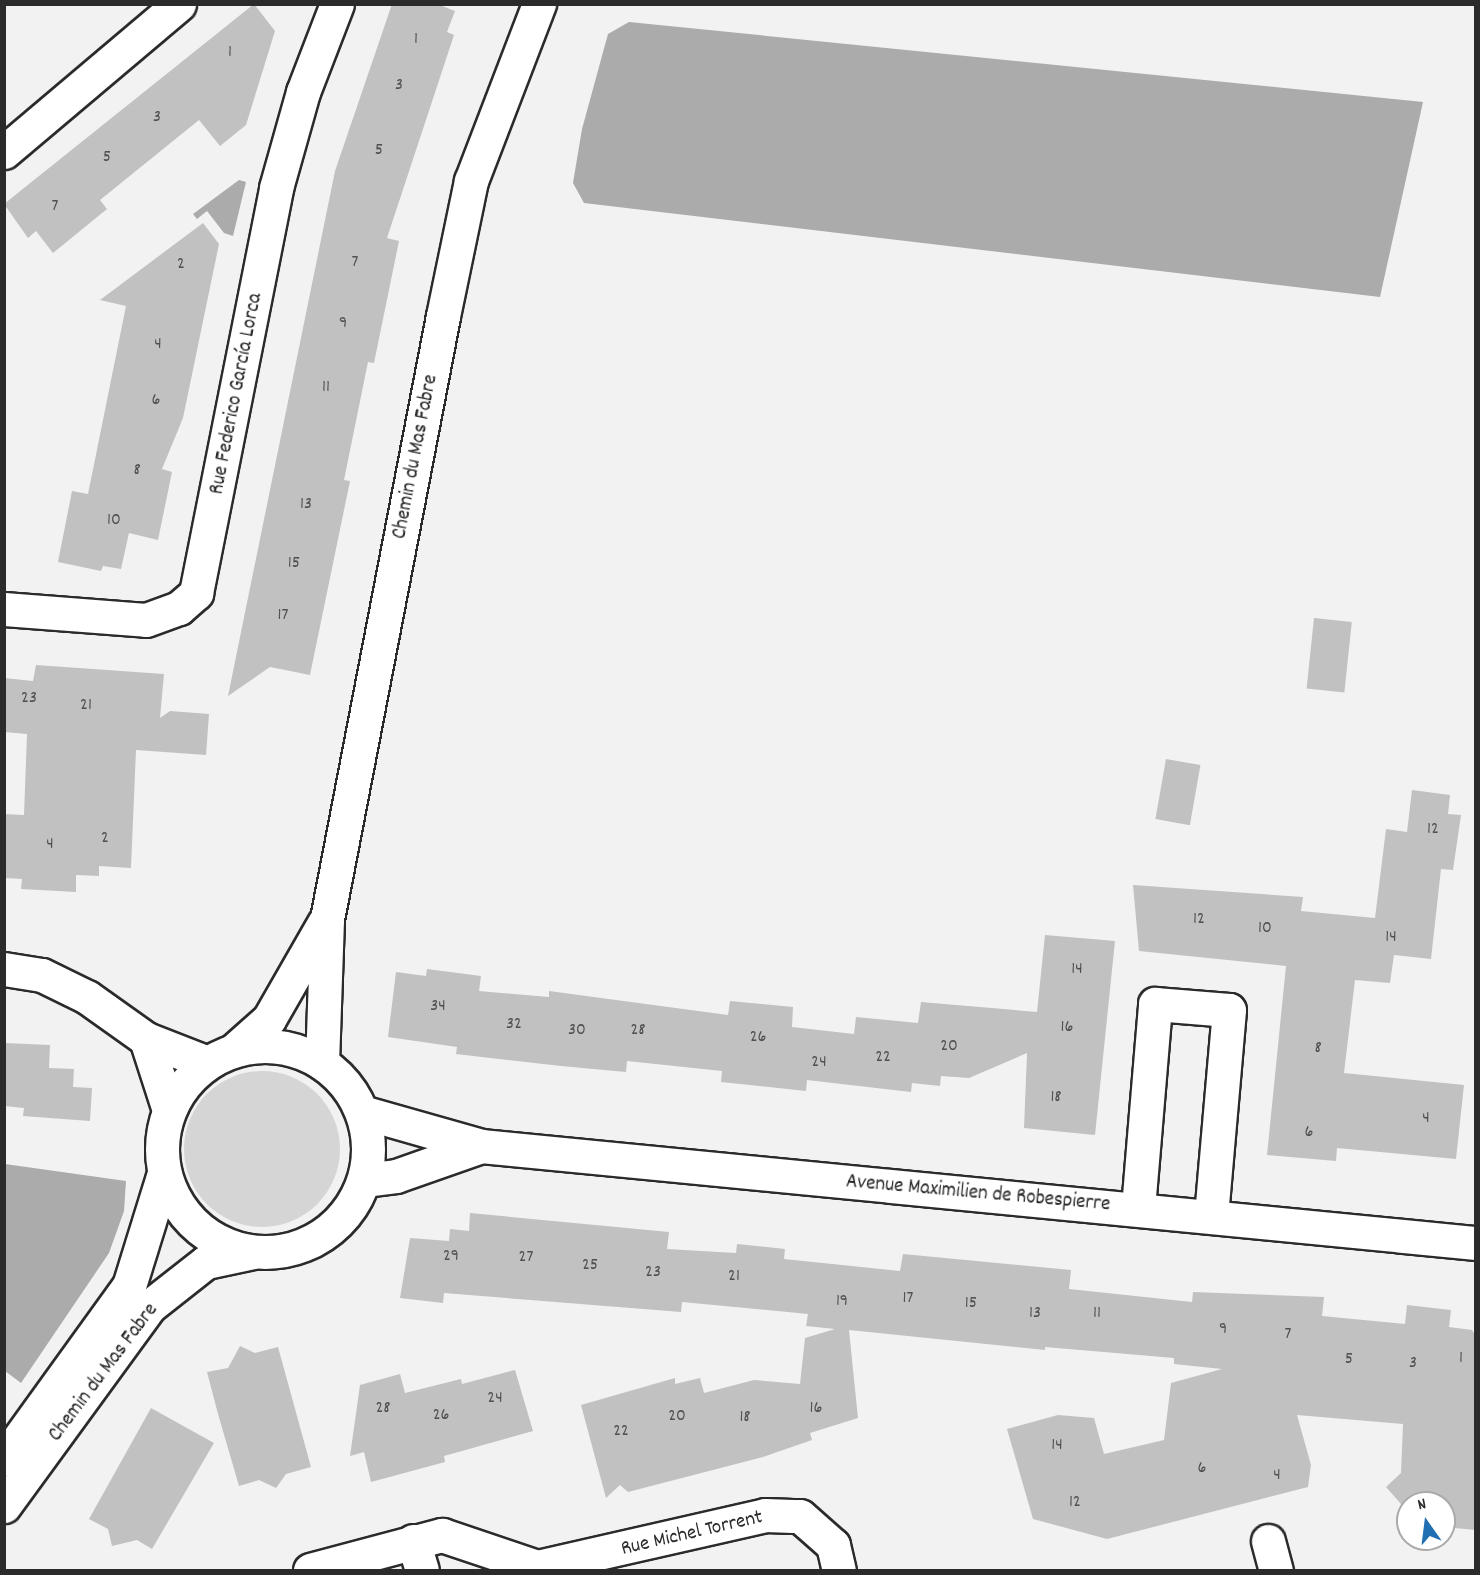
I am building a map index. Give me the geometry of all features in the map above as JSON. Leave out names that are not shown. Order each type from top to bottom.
[{"type":"street","points":[[4,152],[179,4]]},
{"type":"street","name":"Rue Federico García Lorca","points":[[4,609],[147,620],[179,608],[196,592],[276,188],[303,92],[337,4]]},
{"type":"street","points":[[517,4],[526,38]]},
{"type":"street","name":"Chemin du Mas Fabre","points":[[322,1063],[327,919],[471,181],[539,4]]},
{"type":"street","name":"Chemin du Mas Fabre","points":[[221,1057],[269,1019],[327,919]]},
{"type":"street","points":[[4,969],[42,975],[87,997],[146,1039],[221,1057]]},
{"type":"street","points":[[1138,1208],[1155,1004],[1229,1010],[1211,1216]]},
{"type":"street","points":[[146,1039],[169,1110]]},
{"type":"street","points":[[264,1046],[295,1050],[322,1063],[346,1085],[362,1112],[369,1146],[364,1180],[352,1206],[333,1227],[310,1243],[283,1251],[255,1252],[223,1244],[196,1227],[176,1203],[164,1173],[162,1152],[169,1110],[185,1084],[221,1057],[264,1046]]},
{"type":"street","name":"Avenue Maximilien de Robespierre","points":[[362,1112],[481,1146],[1138,1208],[1476,1243]]},
{"type":"street","name":"Avenue Maximilien de Robespierre","points":[[364,1180],[396,1176],[481,1146]]},
{"type":"street","name":"Chemin du Mas Fabre","points":[[4,1460],[129,1286],[164,1173]]},
{"type":"street","name":"Chemin du Mas Fabre","points":[[4,1506],[150,1306],[207,1262],[255,1252]]},
{"type":"street","name":"Rue Michel Torrent","points":[[310,1570],[418,1556],[442,1535],[537,1567],[765,1515],[800,1516],[833,1545],[839,1570]]},
{"type":"shaded area","points":[[629,22],[1423,102],[1380,297],[584,203],[573,183],[582,129],[608,34]]},
{"type":"shaded area","points":[[239,180],[246,182],[233,236],[224,233],[207,211],[197,219],[193,214]]},
{"type":"shaded area","points":[[262,1071],[292,1077],[317,1094],[334,1119],[340,1149],[334,1179],[317,1204],[292,1221],[262,1227],[232,1221],[207,1204],[190,1179],[184,1149],[190,1119],[207,1094],[232,1077]]},
{"type":"shaded area","points":[[5,1164],[126,1181],[124,1211],[109,1253],[21,1383],[5,1371]]},
{"type":"building","points":[[254,4],[275,31],[246,125],[220,146],[199,120],[100,200],[107,209],[53,253],[36,231],[28,238],[4,204]]},
{"type":"building","points":[[392,4],[437,4],[455,11],[447,32],[454,35],[387,238],[399,241],[374,363],[368,362],[344,480],[350,481],[310,675],[270,667],[228,696],[335,171]]},
{"type":"building","points":[[203,223],[219,244],[183,418],[162,469],[172,472],[158,540],[129,533],[121,569],[103,566],[101,571],[58,562],[72,491],[88,494],[126,306],[100,300]]},
{"type":"building","points":[[1314,618],[1352,622],[1344,693],[1307,689]]},
{"type":"building","points":[[36,665],[164,674],[160,718],[170,711],[209,714],[206,755],[136,750],[131,868],[99,866],[99,876],[76,875],[76,892],[21,889],[22,879],[4,878],[4,814],[24,815],[27,734],[4,732],[4,678],[33,681]]},
{"type":"building","points":[[1166,759],[1200,765],[1190,825],[1155,819]]},
{"type":"building","points":[[1412,790],[1450,795],[1448,814],[1461,815],[1453,870],[1441,869],[1431,959],[1394,955],[1390,983],[1355,980],[1344,1073],[1464,1085],[1456,1159],[1337,1148],[1336,1161],[1267,1155],[1286,966],[1139,951],[1133,885],[1303,897],[1301,911],[1375,918],[1386,829],[1407,832]]},
{"type":"building","points":[[1045,935],[1115,941],[1095,1135],[1024,1128],[1027,1053],[969,1078],[941,1076],[940,1086],[912,1083],[911,1092],[807,1080],[806,1091],[721,1082],[722,1071],[627,1061],[626,1072],[561,1066],[456,1054],[457,1047],[388,1037],[396,972],[426,976],[427,969],[481,976],[479,991],[549,997],[549,991],[728,1015],[730,1001],[793,1007],[792,1027],[854,1034],[856,1017],[918,1023],[921,1002],[1037,1012]]},
{"type":"building","points":[[4,1043],[50,1045],[49,1068],[74,1069],[73,1087],[92,1088],[90,1121],[23,1116],[24,1108],[4,1106]]},
{"type":"building","points":[[470,1213],[669,1232],[667,1249],[736,1253],[737,1244],[785,1249],[784,1259],[900,1271],[903,1254],[1071,1270],[1069,1289],[1192,1302],[1193,1292],[1324,1297],[1322,1316],[1405,1324],[1407,1305],[1451,1310],[1449,1327],[1472,1330],[1476,1336],[1476,1530],[1456,1528],[1456,1491],[1396,1491],[1396,1498],[1386,1487],[1401,1473],[1403,1424],[1297,1415],[1311,1465],[1308,1487],[1107,1539],[1033,1519],[1007,1429],[1058,1415],[1094,1418],[1104,1454],[1164,1440],[1171,1383],[1222,1369],[1174,1364],[1174,1358],[1045,1347],[1045,1350],[849,1330],[858,1418],[810,1433],[812,1440],[763,1457],[628,1492],[620,1485],[606,1498],[581,1405],[675,1378],[675,1384],[700,1378],[704,1393],[754,1380],[800,1384],[805,1338],[835,1329],[806,1326],[808,1314],[682,1302],[681,1312],[444,1293],[443,1303],[400,1298],[410,1238],[449,1241],[450,1229],[469,1231]]},
{"type":"building","points":[[240,1346],[255,1353],[278,1347],[311,1467],[286,1474],[276,1488],[259,1480],[239,1486],[207,1372],[228,1368]]},
{"type":"building","points":[[515,1370],[533,1431],[444,1456],[445,1462],[371,1482],[364,1452],[350,1456],[360,1385],[400,1374],[405,1393],[461,1379],[462,1384]]},
{"type":"building","points":[[151,1408],[214,1443],[152,1549],[137,1540],[112,1546],[108,1529],[89,1519]]}]
